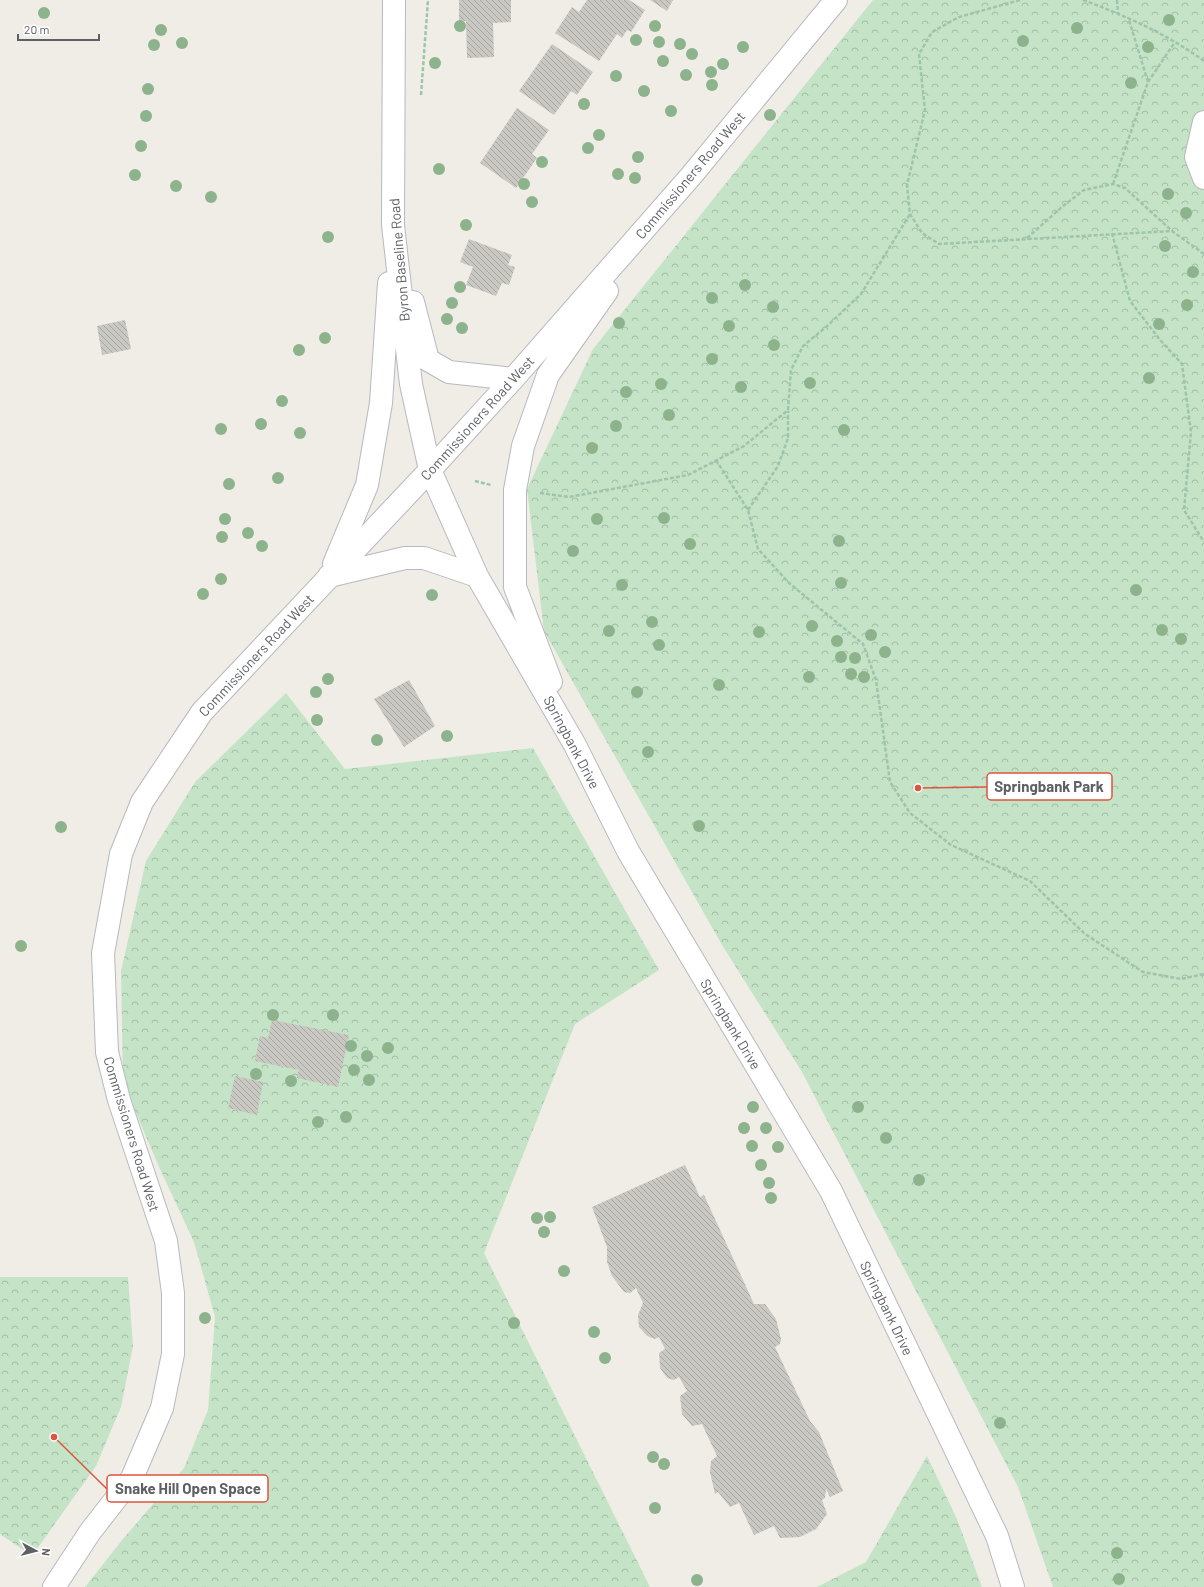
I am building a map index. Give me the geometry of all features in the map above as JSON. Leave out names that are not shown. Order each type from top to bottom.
[{"type":"main road","name":"Byron Baseline Road","points":[[394,0],[393,225],[411,384],[430,470]]},
{"type":"main road","name":"Commissioners Road West","points":[[54,1587],[90,1532],[132,1478],[162,1408],[173,1354],[173,1293],[166,1241],[119,1100],[107,1052],[103,953],[121,854],[142,802],[202,712],[430,470],[513,379],[668,202],[836,0]]},
{"type":"main road","points":[[1204,122],[1196,157],[1204,178]]},
{"type":"main road","points":[[575,745],[515,588],[515,490],[523,446],[548,375],[668,202]]},
{"type":"main road","points":[[393,225],[428,360],[449,372],[513,379]]},
{"type":"main road","points":[[329,576],[367,486],[381,403],[393,225]]},
{"type":"main road","name":"Springbank Drive","points":[[430,470],[477,576],[575,745],[628,851],[831,1191],[997,1536],[1013,1587]]},
{"type":"main road","points":[[329,576],[405,558],[424,558],[477,576]]},
{"type":"path","points":[[421,97],[428,0]]},
{"type":"path","points":[[1020,0],[959,17],[932,32],[919,54],[925,110],[907,185],[910,214],[922,233],[939,244],[1112,233],[1172,231]]},
{"type":"path","points":[[1083,0],[1128,17],[1176,42],[1204,61]]},
{"type":"path","points":[[1117,0],[1118,13]]},
{"type":"path","points":[[1128,17],[1148,82]]},
{"type":"path","points":[[1113,184],[1148,82],[1176,42]]},
{"type":"path","points":[[1026,238],[1084,190],[1113,184],[1125,188],[1172,231],[1204,254]]},
{"type":"path","points":[[748,510],[778,466],[788,438],[788,410],[791,370],[803,346],[826,327],[861,294],[910,214]]},
{"type":"path","points":[[1112,233],[1130,301],[1161,341],[1182,364],[1191,432],[1184,510],[1204,542]]},
{"type":"path","points":[[475,481],[515,490],[569,497],[688,475],[744,446],[788,410]]},
{"type":"path","points":[[716,460],[748,510],[758,549],[789,583],[863,644],[876,680],[890,782],[910,813],[951,845],[1030,881],[1085,934],[1143,972],[1181,980],[1204,974]]},
{"type":"green space","points":[[873,0],[1204,0],[1204,1587],[1053,1587],[1018,1487],[802,1072],[722,945],[544,631],[527,489],[593,349]]},
{"type":"green space","points":[[286,693],[345,769],[533,748],[659,970],[575,1024],[484,1253],[650,1587],[85,1587],[123,1539],[184,1468],[208,1410],[215,1317],[194,1242],[160,1169],[123,1083],[121,971],[146,861],[195,782]]},
{"type":"green space","points":[[0,1277],[128,1277],[133,1346],[121,1407],[96,1466],[32,1556],[0,1534]]},
{"type":"green space","points":[[927,1456],[957,1519],[982,1587],[817,1587],[866,1562]]},
{"type":"building","points":[[459,0],[511,0],[511,22],[493,23],[494,57],[467,58],[466,21],[459,22]]},
{"type":"building","points":[[587,0],[629,0],[645,10],[631,32],[627,30],[622,38],[617,34],[599,61],[555,33],[572,7],[579,12]]},
{"type":"building","points":[[650,0],[673,0],[667,11]]},
{"type":"building","points":[[552,44],[593,72],[577,95],[571,91],[554,115],[519,91]]},
{"type":"building","points":[[517,108],[549,130],[532,154],[537,158],[516,188],[480,163]]},
{"type":"building","points":[[469,239],[512,255],[508,265],[515,267],[509,285],[502,283],[496,296],[466,285],[473,267],[460,262]]},
{"type":"building","points":[[125,320],[131,349],[102,355],[97,326]]},
{"type":"building","points":[[409,680],[435,726],[404,747],[374,699]]},
{"type":"building","points":[[272,1020],[349,1035],[338,1087],[297,1078],[299,1070],[255,1061],[260,1036],[268,1038]]},
{"type":"building","points":[[235,1076],[263,1082],[257,1115],[228,1108]]},
{"type":"building","points":[[685,1165],[700,1197],[704,1195],[754,1304],[765,1304],[776,1319],[781,1339],[780,1344],[775,1347],[810,1421],[819,1432],[843,1491],[830,1497],[826,1489],[825,1498],[822,1500],[827,1514],[816,1529],[800,1537],[780,1538],[774,1526],[754,1535],[739,1503],[730,1507],[718,1492],[715,1494],[710,1472],[711,1461],[717,1456],[702,1424],[692,1426],[682,1414],[680,1396],[687,1391],[679,1377],[674,1380],[667,1378],[660,1368],[659,1353],[665,1349],[659,1337],[655,1339],[647,1336],[639,1327],[638,1315],[643,1303],[636,1288],[630,1293],[624,1292],[612,1276],[607,1262],[607,1247],[592,1207]]},
{"type":"place","name":"Springbank Park","points":[[918,788]]},
{"type":"place","name":"Snake Hill Open Space","points":[[54,1437]]}]
